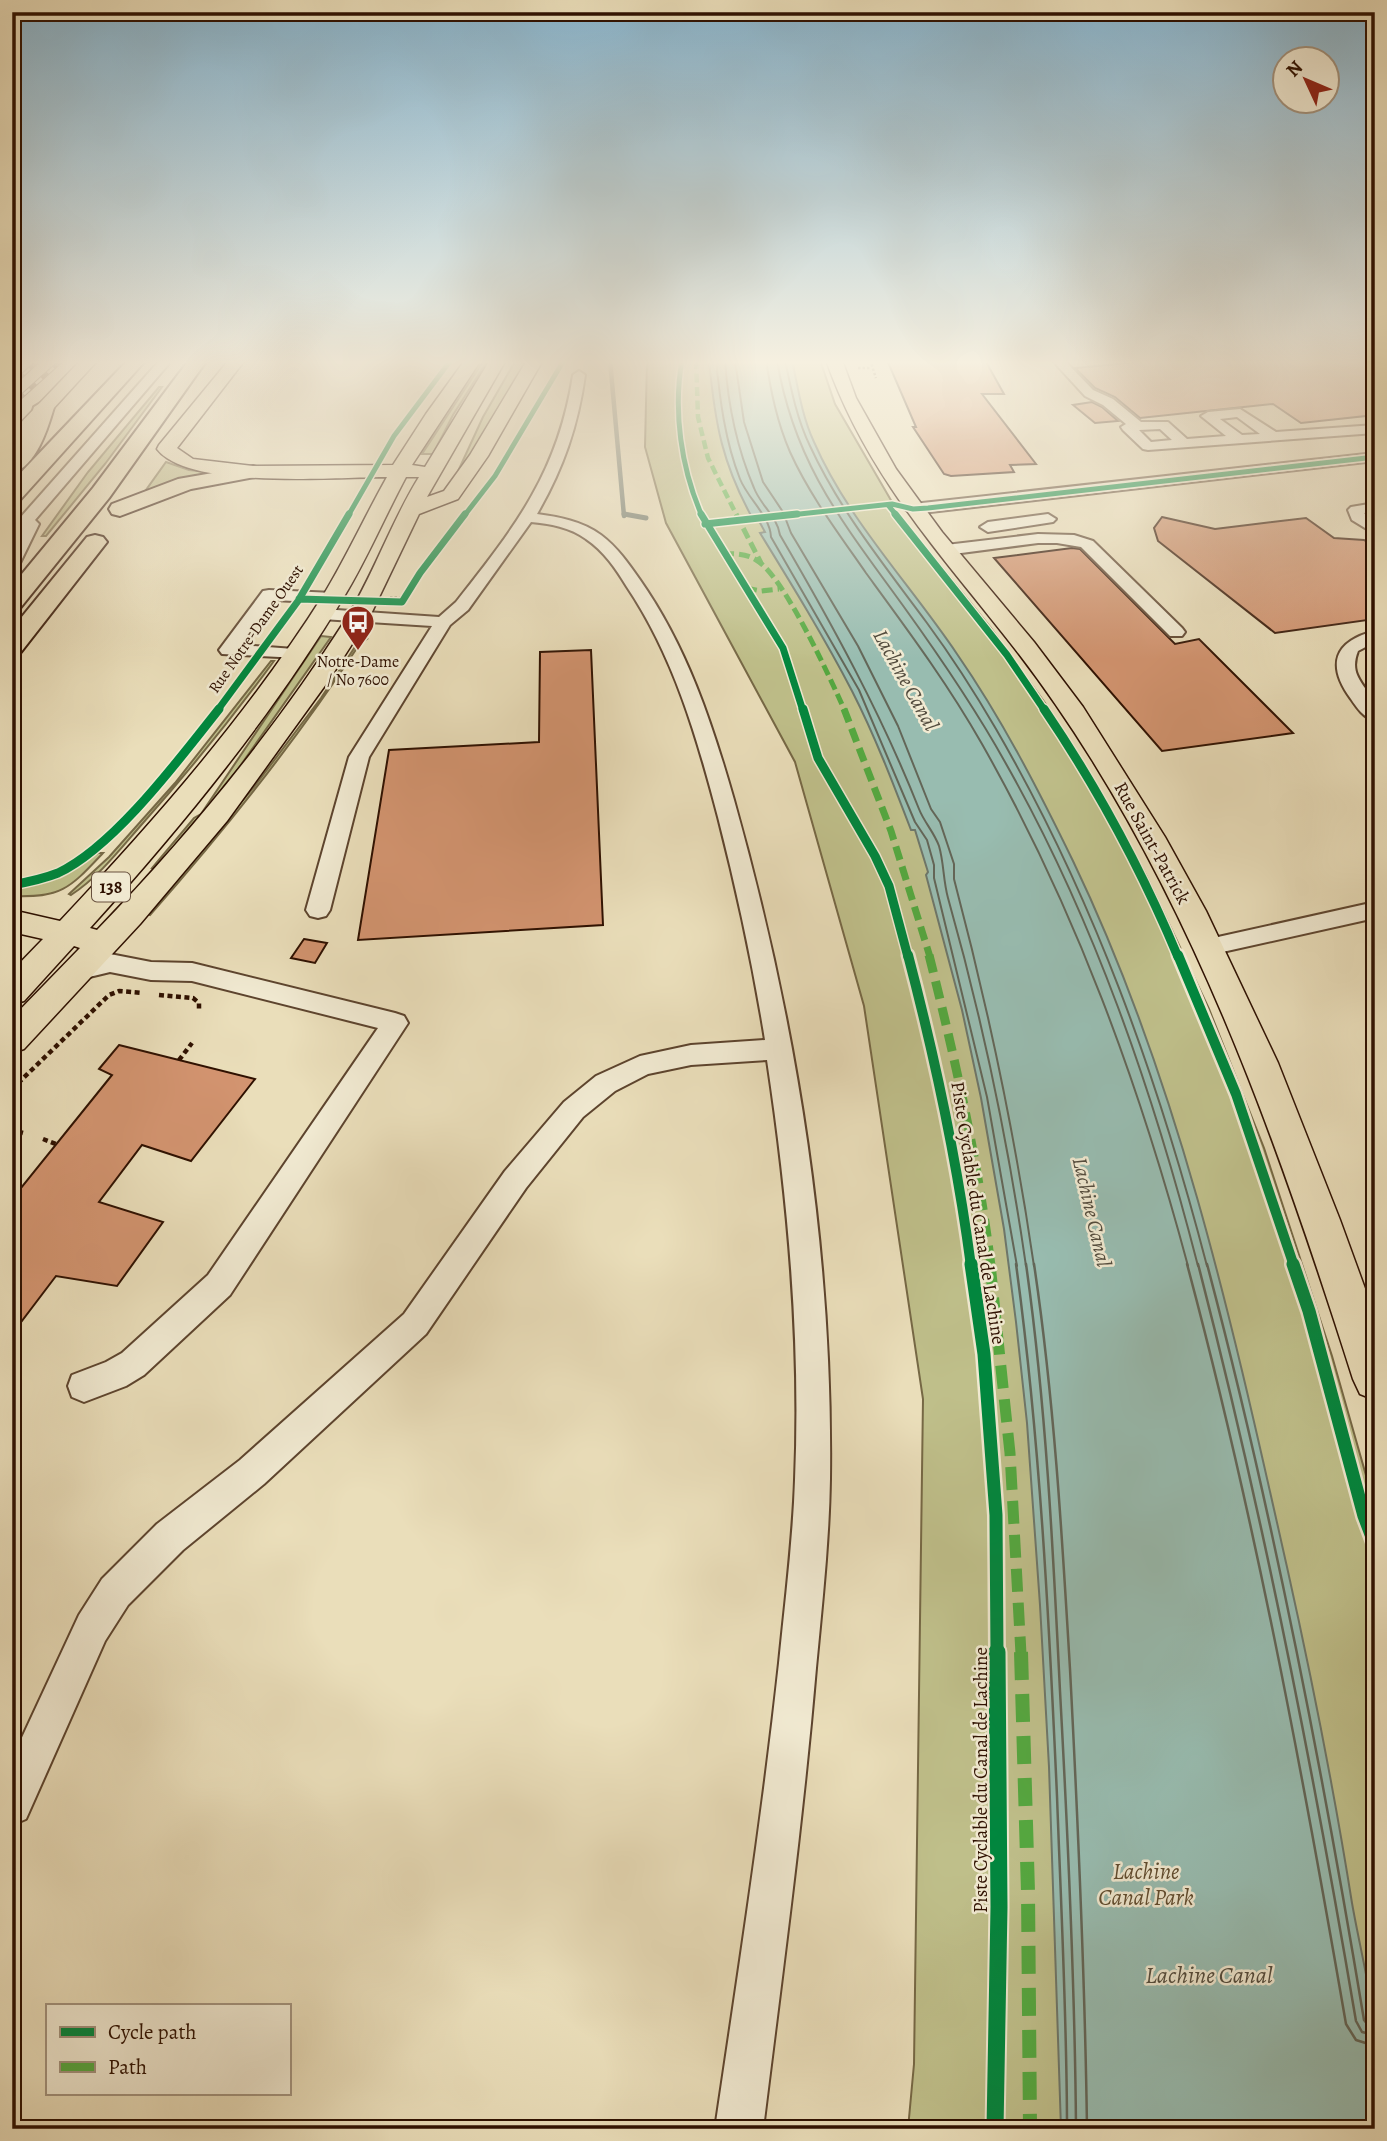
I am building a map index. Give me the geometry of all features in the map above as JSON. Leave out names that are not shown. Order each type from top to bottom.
[{"type":"highway","points":[[12,495],[44,460]]},
{"type":"highway","points":[[12,602],[126,460]]},
{"type":"highway","points":[[12,646],[157,460]]},
{"type":"highway","points":[[120,509],[186,484],[253,472]]},
{"type":"main road","points":[[180,460],[192,465],[253,472],[433,471]]},
{"type":"main road","points":[[399,471],[406,460]]},
{"type":"main road","points":[[12,1040],[77,971],[107,953],[217,816],[372,605],[412,510],[439,460]]},
{"type":"main road","points":[[412,510],[451,495],[477,460]]},
{"type":"main road","name":"Rue Saint-Patrick","points":[[883,460],[913,509],[952,537],[1090,737],[1145,827],[1209,947],[1256,1051],[1326,1231],[1375,1379]]},
{"type":"main road","name":"138","points":[[67,934],[203,782],[328,606],[399,471]]},
{"type":"main road","points":[[12,921],[67,934],[107,953]]},
{"type":"main road","points":[[12,992],[27,958],[67,934]]},
{"type":"main road","points":[[27,958],[77,971]]},
{"type":"street","points":[[12,537],[79,460]]},
{"type":"street","points":[[318,910],[359,757],[443,622],[462,606],[527,517],[560,460]]},
{"type":"street","points":[[913,509],[1350,460]]},
{"type":"street","points":[[1028,497],[1065,537]]},
{"type":"street","points":[[1372,501],[1356,510],[1357,517],[1375,529]]},
{"type":"street","points":[[12,563],[41,503]]},
{"type":"street","points":[[527,517],[568,523],[602,543],[644,598],[678,658],[704,730],[736,840],[758,930],[803,1238],[809,1322],[813,1458],[803,1607],[788,1766],[739,2129]]},
{"type":"street","points":[[952,537],[1048,519]]},
{"type":"street","points":[[952,537],[1065,537],[1087,544],[1176,632]]},
{"type":"street","points":[[294,654],[228,650],[269,595],[328,606],[372,605],[443,622]]},
{"type":"street","points":[[1375,636],[1354,642],[1348,649],[1346,671],[1351,689],[1375,715]]},
{"type":"street","points":[[1209,947],[1375,910]]},
{"type":"street","points":[[84,1387],[115,1375],[133,1364],[219,1285],[395,1023],[212,975],[151,971],[107,953]]},
{"type":"street","points":[[12,1805],[92,1628],[115,1592],[170,1538],[252,1472],[415,1324],[438,1296],[514,1180],[545,1141],[575,1111],[616,1078],[657,1061],[702,1054],[777,1050]]},
{"type":"path","points":[[403,600],[410,587]]},
{"type":"path","points":[[372,605],[403,600]]},
{"type":"path","points":[[372,605],[403,600]]},
{"type":"path","points":[[12,1089],[113,992],[193,998],[199,1003],[199,1009]]},
{"type":"path","points":[[179,1060],[191,1043]]},
{"type":"path","points":[[12,1130],[23,1133]]},
{"type":"path","points":[[43,1139],[56,1144]]},
{"type":"green space","points":[[98,460],[108,460],[46,536],[42,536]]},
{"type":"green space","points":[[463,460],[468,460],[462,469],[459,469]]},
{"type":"green space","name":"Lachine Canal Park","points":[[649,460],[868,460],[899,514],[991,628],[1050,710],[1094,781],[1146,875],[1209,1009],[1264,1148],[1332,1356],[1375,1507],[1375,2129],[908,2129],[914,2064],[923,1399],[864,1006],[795,762],[666,523]]},
{"type":"green space","points":[[166,462],[189,470],[217,473],[141,497]]},
{"type":"green space","points":[[321,636],[331,637],[219,796],[157,869],[152,868],[194,818],[201,814]]},
{"type":"green space","points":[[367,639],[359,645],[310,716],[233,817],[150,915],[147,914],[254,787],[321,698],[355,647]]},
{"type":"green space","points":[[271,661],[274,661],[243,703],[118,852],[81,888],[69,894],[109,857],[175,783]]},
{"type":"green space","points":[[98,853],[103,853],[82,875],[54,893],[12,896],[12,889],[59,877]]},
{"type":"water","name":"Lachine Canal","points":[[726,460],[823,460],[862,525],[939,628],[1004,729],[1073,861],[1111,946],[1144,1032],[1200,1208],[1267,1477],[1330,1777],[1372,2008],[1375,2043],[1375,2129],[1061,2129],[1049,1767],[1027,1423],[1004,1229],[981,1098],[962,1010],[915,830],[911,830],[876,742],[852,691],[760,533],[765,532],[759,521],[754,521]]},
{"type":"building","points":[[935,460],[1033,460],[1036,464],[1010,465],[1014,472],[951,476],[944,474]]},
{"type":"building","points":[[1162,517],[1215,529],[1306,518],[1334,538],[1364,540],[1375,547],[1375,619],[1275,633],[1158,541],[1154,528]]},
{"type":"building","points":[[1080,549],[1175,644],[1199,639],[1293,733],[1162,751],[994,558]]},
{"type":"building","points":[[591,650],[603,925],[358,940],[389,750],[539,742],[540,652]]},
{"type":"building","points":[[304,939],[327,943],[315,963],[291,958]]},
{"type":"building","points":[[119,1045],[255,1079],[191,1161],[142,1145],[99,1202],[163,1222],[117,1286],[56,1276],[12,1334],[12,1199],[112,1075],[99,1069]]},
{"type":"waterway","points":[[619,460],[624,516]]},
{"type":"waterway","points":[[624,514],[646,518]]},
{"type":"marked path","points":[[709,460],[761,563]]},
{"type":"marked path","points":[[723,554],[749,557],[769,571],[834,686],[855,734],[899,855],[929,953],[953,1051],[973,1151],[1001,1352],[1016,1554],[1029,1951],[1030,2129]]},
{"type":"marked path","points":[[746,588],[761,591],[779,589]]},
{"type":"cycle path","name":"Rue Notre-Dame Ouest","points":[[12,885],[37,881],[79,861],[115,831],[131,813],[203,728],[280,627],[323,560],[379,460]]},
{"type":"cycle path","name":"Rue Notre-Dame Ouest","points":[[299,599],[402,602],[420,573],[505,460]]},
{"type":"cycle path","name":"Piste Cyclable du Canal de Lachine","points":[[686,460],[696,503],[705,524],[783,648],[818,758],[875,856],[889,886],[933,1050],[962,1199],[984,1354],[996,1515],[999,1907],[995,2129]]},
{"type":"cycle path","points":[[705,524],[892,504],[913,509],[928,508],[1349,460]]},
{"type":"cycle path","points":[[888,505],[1007,655],[1072,750],[1119,832],[1175,949],[1236,1094],[1309,1311],[1364,1516],[1375,1545]]},
{"type":"place","name":"Notre-Dame / No 7600","points":[[358,652]]}]
